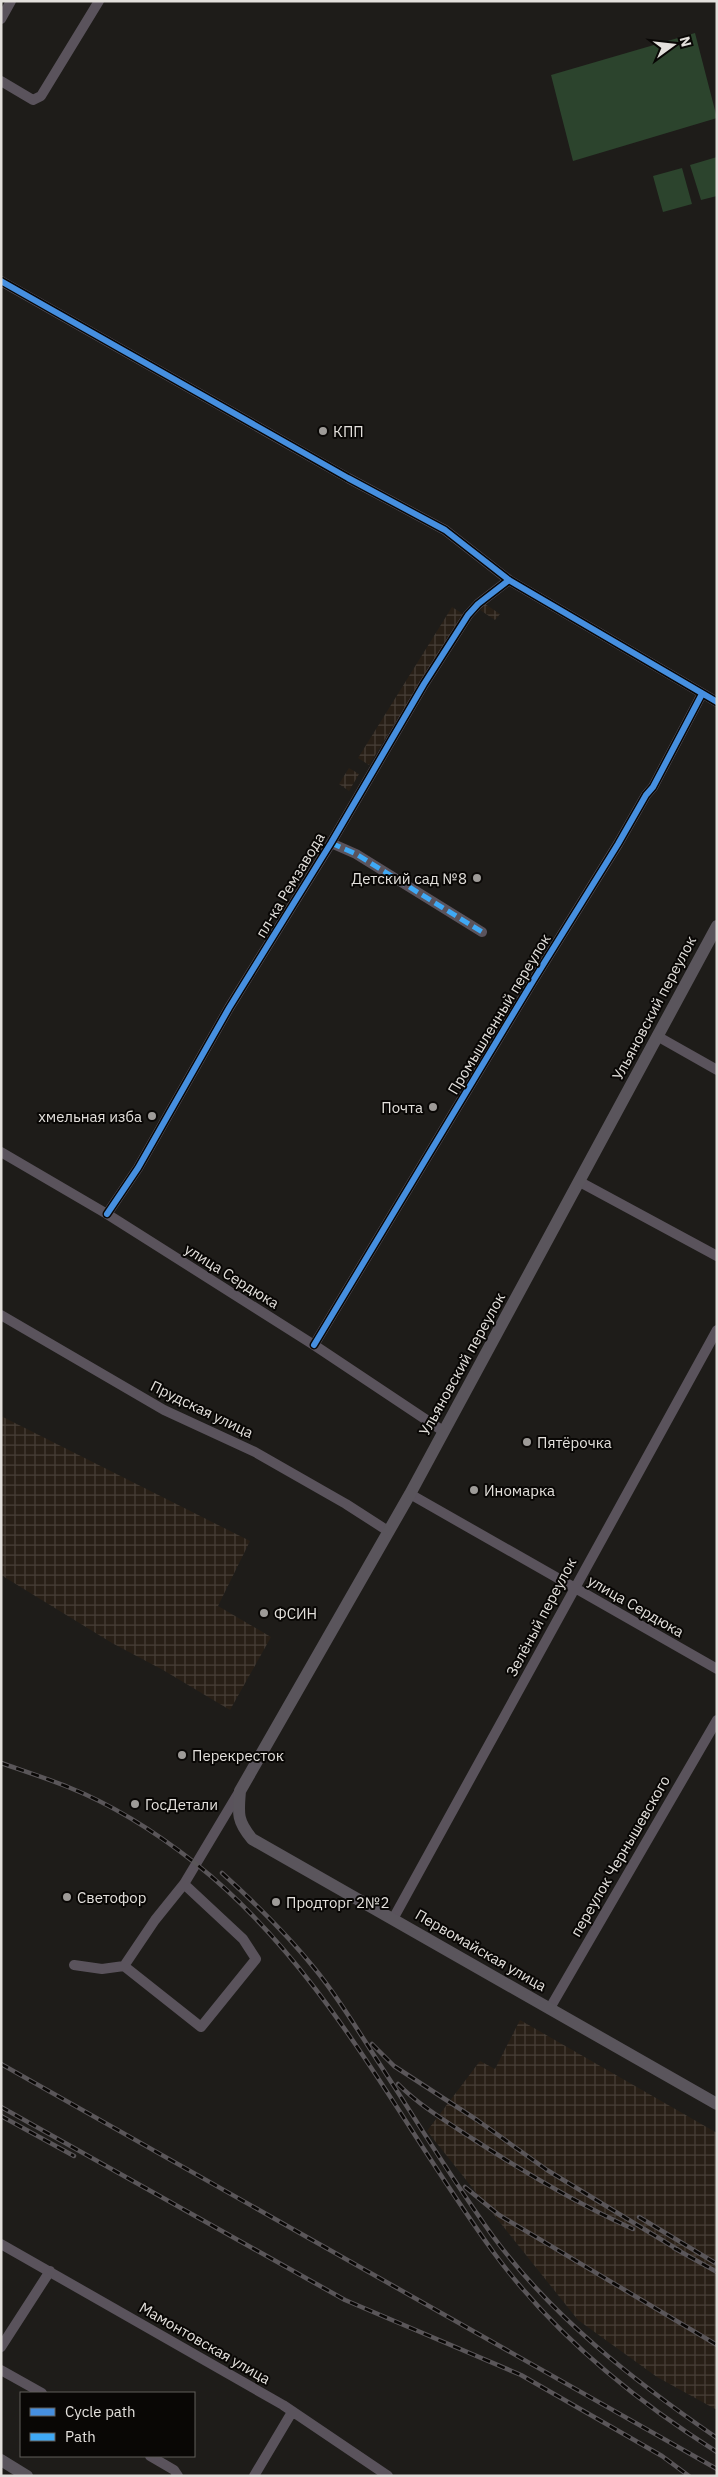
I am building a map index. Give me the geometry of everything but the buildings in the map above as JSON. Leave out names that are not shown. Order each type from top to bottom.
[{"type":"main road","name":"Ульяновский переулок","points":[[238,1816],[240,1791],[410,1494],[717,926]]},
{"type":"main road","name":"Первомайская улица","points":[[238,1816],[242,1828],[252,1839],[717,2104]]},
{"type":"main road","points":[[1,2460],[27,2476]]},
{"type":"street","points":[[1,19],[11,1]]},
{"type":"street","points":[[1,81],[32,100],[41,96],[99,1]]},
{"type":"street","points":[[1,281],[348,478],[445,530],[509,580],[717,702]]},
{"type":"street","name":"пл-ка Ремзавода","points":[[108,1214],[138,1168],[229,1008],[331,842],[392,737],[468,615],[478,604],[509,580]]},
{"type":"street","name":"Промышленный переулок","points":[[314,1345],[533,981],[618,844],[646,795],[653,787],[702,694]]},
{"type":"street","points":[[331,842],[356,854],[482,932]]},
{"type":"street","points":[[657,1036],[717,1070]]},
{"type":"street","name":"улица Сердюка","points":[[1,1152],[108,1214],[314,1345],[444,1432]]},
{"type":"street","points":[[580,1182],[717,1256]]},
{"type":"street","name":"Прудская улица","points":[[1,1315],[164,1410],[255,1452],[346,1504],[388,1531]]},
{"type":"street","name":"Зелёный переулок","points":[[393,1919],[717,1330]]},
{"type":"street","name":"улица Сердюка","points":[[410,1494],[717,1670]]},
{"type":"street","name":"переулок Чернышевского","points":[[550,2008],[717,1720]]},
{"type":"street","points":[[124,1966],[155,1920],[184,1884],[240,1791]]},
{"type":"street","points":[[74,1965],[102,1969],[124,1966],[201,2027],[256,1959],[243,1939],[184,1884]]},
{"type":"street","name":"Мамонтовская улица","points":[[1,2244],[283,2404],[292,2412],[388,2476]]},
{"type":"street","points":[[1,2347],[50,2271]]},
{"type":"street","points":[[1,2370],[40,2392]]},
{"type":"street","points":[[254,2476],[292,2412]]},
{"type":"street","points":[[152,2457],[174,2470],[178,2476]]},
{"type":"shaded area","points":[[485,604],[500,614],[495,620],[480,610]]},
{"type":"shaded area","points":[[452,607],[463,614],[369,765],[358,758]]},
{"type":"shaded area","points":[[349,768],[359,774],[349,791],[339,784]]},
{"type":"shaded area","points":[[1,1416],[250,1541],[218,1606],[271,1637],[230,1710],[163,1670],[112,1643],[1,1575]]},
{"type":"shaded area","points":[[520,2020],[717,2133],[717,2410],[657,2377],[578,2320],[427,2131],[480,2061],[495,2069]]},
{"type":"green space","points":[[695,33],[717,118],[573,161],[551,75]]},
{"type":"green space","points":[[717,157],[717,196],[701,200],[690,165]]},
{"type":"green space","points":[[682,168],[692,204],[663,212],[653,176]]},
{"type":"railway","points":[[1,1763],[85,1794],[134,1820],[195,1863],[241,1904],[283,1949],[321,1997],[357,2047],[459,2203],[517,2282],[568,2337],[596,2363],[655,2410],[717,2452]]},
{"type":"railway","points":[[222,1873],[282,1931],[323,1980],[347,2013],[462,2192],[515,2265],[596,2346],[655,2394],[717,2438]]},
{"type":"railway","points":[[372,2044],[394,2066],[477,2120],[547,2170],[680,2251]]},
{"type":"railway","points":[[1,2064],[717,2469]]},
{"type":"railway","points":[[398,2084],[434,2113],[473,2139],[552,2187],[633,2229]]},
{"type":"railway","points":[[1,2107],[345,2300],[521,2375],[662,2456],[689,2476]]},
{"type":"railway","points":[[1,2116],[74,2156]]},
{"type":"railway","points":[[465,2187],[499,2215],[717,2345]]},
{"type":"railway","points":[[639,2217],[717,2264]]},
{"type":"railway","points":[[674,2248],[717,2272]]},
{"type":"marked path","points":[[331,843],[356,854],[482,932]]},
{"type":"cycle path","points":[[1,281],[348,478],[445,530],[509,580],[717,702]]},
{"type":"cycle path","points":[[107,1214],[138,1168],[229,1008],[331,843],[424,684],[468,615],[478,604],[509,580]]},
{"type":"cycle path","points":[[314,1345],[533,981],[618,844],[646,795],[653,787],[702,694]]},
{"type":"place","name":"КПП","points":[[323,431]]},
{"type":"place","name":"Детский сад №8","points":[[477,878]]},
{"type":"place","name":"Почта","points":[[433,1107]]},
{"type":"place","name":"хмельная изба","points":[[152,1116]]},
{"type":"place","name":"Пятёрочка","points":[[527,1442]]},
{"type":"place","name":"Иномарка","points":[[474,1490]]},
{"type":"place","name":"ФСИН","points":[[264,1613]]},
{"type":"place","name":"Перекресток","points":[[182,1755]]},
{"type":"place","name":"ГосДетали","points":[[135,1804]]},
{"type":"place","name":"Светофор","points":[[67,1897]]},
{"type":"place","name":"Продторг 2№2","points":[[276,1902]]}]
